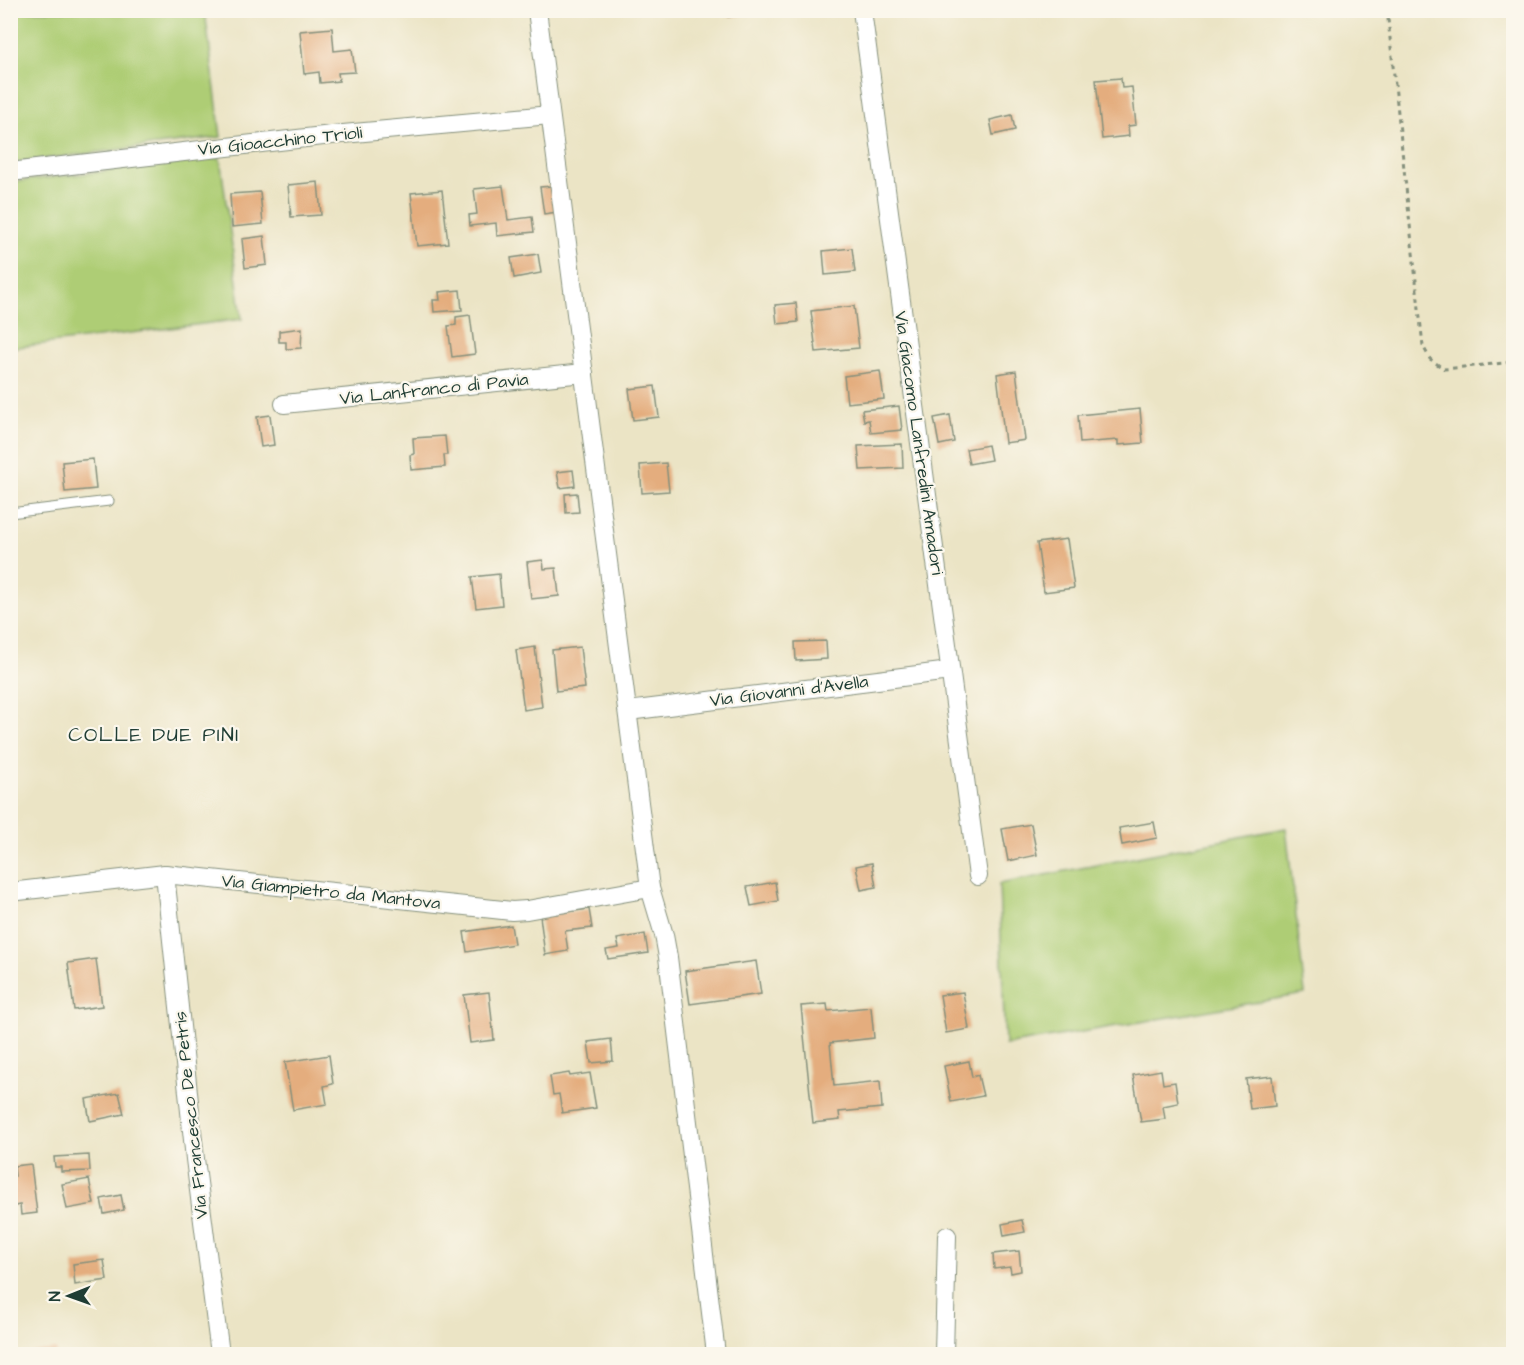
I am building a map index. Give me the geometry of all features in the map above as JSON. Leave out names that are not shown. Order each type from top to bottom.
[{"type":"street","points":[[537,10],[650,888],[668,957],[716,1354]]},
{"type":"street","name":"Via Giacomo Lanfredini Amadori","points":[[862,10],[978,876]]},
{"type":"street","name":"Via Gioacchino Trioli","points":[[10,172],[332,135],[550,115]]},
{"type":"street","name":"Via Lanfranco di Pavia","points":[[284,404],[584,373]]},
{"type":"street","name":"Via Giovanni d'Avella","points":[[627,711],[950,671]]},
{"type":"street","name":"Via Giampietro da Mantova","points":[[10,892],[165,874],[500,911],[527,910],[650,888]]},
{"type":"street","name":"Via Francesco De Petris","points":[[165,874],[195,1159],[220,1354]]},
{"type":"street","points":[[944,1354],[947,1236]]},
{"type":"lane","points":[[10,513],[109,501]]},
{"type":"path","points":[[1387,10],[1423,346],[1430,359],[1444,369],[1514,362]]},
{"type":"green space","points":[[10,11],[205,11],[221,137],[11,163]]},
{"type":"green space","points":[[220,158],[242,319],[11,348],[11,182]]},
{"type":"green space","points":[[1286,828],[1305,994],[1005,1045],[999,884]]},
{"type":"building","points":[[727,10],[761,10],[762,12],[728,17]]},
{"type":"building","points":[[332,28],[334,51],[352,49],[355,72],[338,73],[339,81],[320,83],[319,72],[304,74],[300,31]]},
{"type":"building","points":[[1121,78],[1122,88],[1132,87],[1136,125],[1128,126],[1129,136],[1102,139],[1096,80]]},
{"type":"building","points":[[1012,115],[1015,130],[993,135],[990,120]]},
{"type":"building","points":[[318,182],[321,215],[291,217],[288,185]]},
{"type":"building","points":[[503,186],[508,220],[532,217],[534,232],[497,236],[496,223],[470,226],[469,215],[477,214],[474,189]]},
{"type":"building","points":[[553,186],[557,212],[544,214],[540,187]]},
{"type":"building","points":[[442,190],[448,243],[417,246],[411,193]]},
{"type":"building","points":[[260,192],[263,224],[232,227],[230,194]]},
{"type":"building","points":[[264,236],[267,265],[245,268],[242,239]]},
{"type":"building","points":[[852,248],[855,272],[825,275],[823,251]]},
{"type":"building","points":[[538,254],[541,273],[514,278],[511,258]]},
{"type":"building","points":[[460,290],[462,310],[434,312],[433,300],[440,300],[439,292]]},
{"type":"building","points":[[796,303],[798,322],[777,324],[775,305]]},
{"type":"building","points":[[854,306],[859,348],[816,352],[811,311]]},
{"type":"building","points":[[470,315],[475,354],[452,357],[448,326],[456,325],[456,317]]},
{"type":"building","points":[[302,328],[301,348],[286,349],[286,342],[279,342],[279,331]]},
{"type":"building","points":[[880,371],[884,399],[847,403],[844,376]]},
{"type":"building","points":[[1016,371],[1025,440],[1005,443],[997,374]]},
{"type":"building","points":[[655,386],[659,417],[633,420],[629,389]]},
{"type":"building","points":[[899,406],[902,430],[871,433],[869,420],[864,421],[862,410]]},
{"type":"building","points":[[1140,409],[1143,443],[1118,445],[1118,440],[1080,443],[1078,415]]},
{"type":"building","points":[[270,415],[274,445],[261,447],[257,417]]},
{"type":"building","points":[[950,415],[954,442],[939,445],[934,418]]},
{"type":"building","points":[[445,436],[447,455],[444,455],[445,467],[411,470],[410,455],[414,454],[413,438]]},
{"type":"building","points":[[902,444],[903,468],[860,470],[858,446]]},
{"type":"building","points":[[988,445],[991,460],[969,464],[966,449]]},
{"type":"building","points":[[93,459],[96,489],[65,492],[62,462]]},
{"type":"building","points":[[666,463],[669,491],[642,493],[640,465]]},
{"type":"building","points":[[573,470],[575,486],[560,488],[557,472]]},
{"type":"building","points":[[577,493],[579,512],[566,513],[565,494]]},
{"type":"building","points":[[1067,539],[1074,588],[1044,592],[1037,543]]},
{"type":"building","points":[[543,560],[544,569],[556,568],[559,596],[531,599],[527,562]]},
{"type":"building","points":[[499,574],[502,605],[476,608],[472,577]]},
{"type":"building","points":[[826,641],[827,659],[796,661],[795,642]]},
{"type":"building","points":[[535,647],[542,707],[524,710],[516,650]]},
{"type":"building","points":[[580,647],[585,688],[556,691],[552,650]]},
{"type":"building","points":[[1154,822],[1157,838],[1122,845],[1119,828]]},
{"type":"building","points":[[1031,824],[1037,855],[1008,861],[1002,829]]},
{"type":"building","points":[[872,863],[876,887],[861,890],[856,866]]},
{"type":"building","points":[[775,882],[778,901],[751,906],[747,887]]},
{"type":"building","points":[[589,909],[592,928],[565,931],[568,951],[545,955],[540,916]]},
{"type":"building","points":[[511,925],[514,944],[467,952],[464,932]]},
{"type":"building","points":[[645,934],[648,953],[608,959],[606,950],[619,948],[617,939]]},
{"type":"building","points":[[96,959],[102,1006],[74,1010],[68,963]]},
{"type":"building","points":[[756,961],[761,994],[690,1004],[685,971]]},
{"type":"building","points":[[489,992],[494,1040],[470,1043],[464,995]]},
{"type":"building","points":[[963,992],[969,1029],[946,1033],[940,995]]},
{"type":"building","points":[[827,1004],[828,1011],[871,1007],[874,1038],[830,1043],[834,1086],[880,1081],[882,1108],[839,1112],[840,1120],[813,1123],[801,1006]]},
{"type":"building","points":[[611,1039],[613,1061],[591,1063],[588,1042]]},
{"type":"building","points":[[329,1055],[333,1084],[324,1086],[327,1104],[293,1110],[285,1062]]},
{"type":"building","points":[[969,1061],[972,1077],[978,1075],[983,1096],[951,1102],[944,1066]]},
{"type":"building","points":[[1161,1070],[1163,1084],[1175,1082],[1178,1103],[1163,1106],[1165,1119],[1141,1122],[1133,1075]]},
{"type":"building","points":[[569,1073],[570,1076],[590,1073],[596,1108],[562,1113],[559,1094],[553,1095],[550,1076]]},
{"type":"building","points":[[1272,1076],[1275,1106],[1250,1109],[1246,1079]]},
{"type":"building","points":[[119,1093],[124,1114],[90,1121],[86,1099]]},
{"type":"building","points":[[89,1155],[90,1171],[61,1172],[61,1167],[55,1167],[54,1157]]},
{"type":"building","points":[[31,1164],[37,1213],[21,1215],[20,1205],[10,1207],[10,1176],[15,1176],[14,1166]]},
{"type":"building","points":[[89,1179],[94,1204],[67,1209],[62,1184]]},
{"type":"building","points":[[121,1195],[124,1210],[104,1214],[101,1199]]},
{"type":"building","points":[[1022,1220],[1025,1232],[1004,1236],[1002,1224]]},
{"type":"building","points":[[1019,1251],[1021,1271],[1011,1273],[1010,1267],[994,1269],[993,1254]]},
{"type":"building","points":[[104,1260],[107,1280],[75,1285],[73,1264]]},
{"type":"building","points":[[56,1349],[57,1354],[24,1354],[24,1353]]},
{"type":"building","points":[[270,1350],[270,1354],[249,1354],[249,1353]]},
{"type":"district","name":"COLLE DUE PINI","points":[[154,735]]}]
